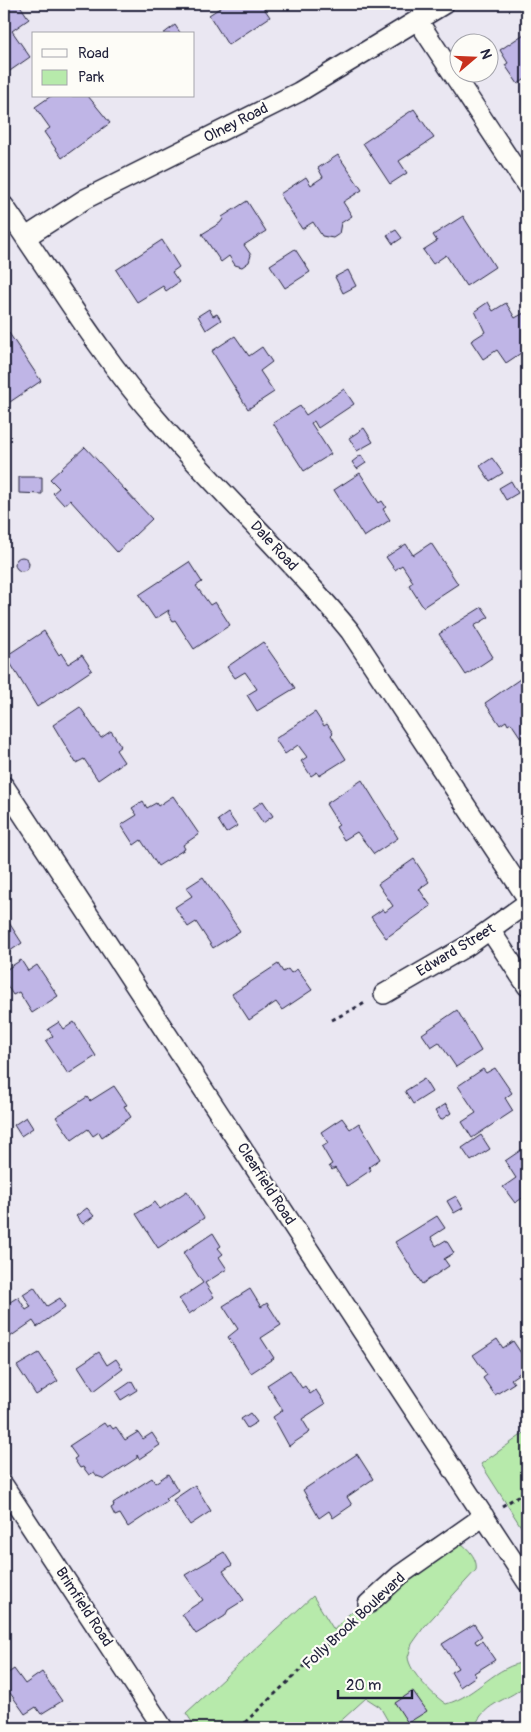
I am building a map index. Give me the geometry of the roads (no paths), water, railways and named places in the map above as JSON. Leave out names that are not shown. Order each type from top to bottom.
[{"type":"street","name":"Olney Road","points":[[26,237],[86,199],[299,92],[444,4]]},
{"type":"street","points":[[418,21],[527,186]]},
{"type":"street","name":"Dale Road","points":[[4,206],[130,388],[165,429],[322,597],[350,631],[527,898]]},
{"type":"street","name":"Clearfield Road","points":[[4,786],[527,1582]]},
{"type":"street","name":"Edward Street","points":[[384,994],[490,930],[527,903]]},
{"type":"street","points":[[490,930],[527,986]]},
{"type":"street","name":"Brimfield Road","points":[[4,1486],[164,1728]]},
{"type":"street","name":"Folly Brook Boulevard","points":[[368,1604],[400,1575],[484,1516]]}]
